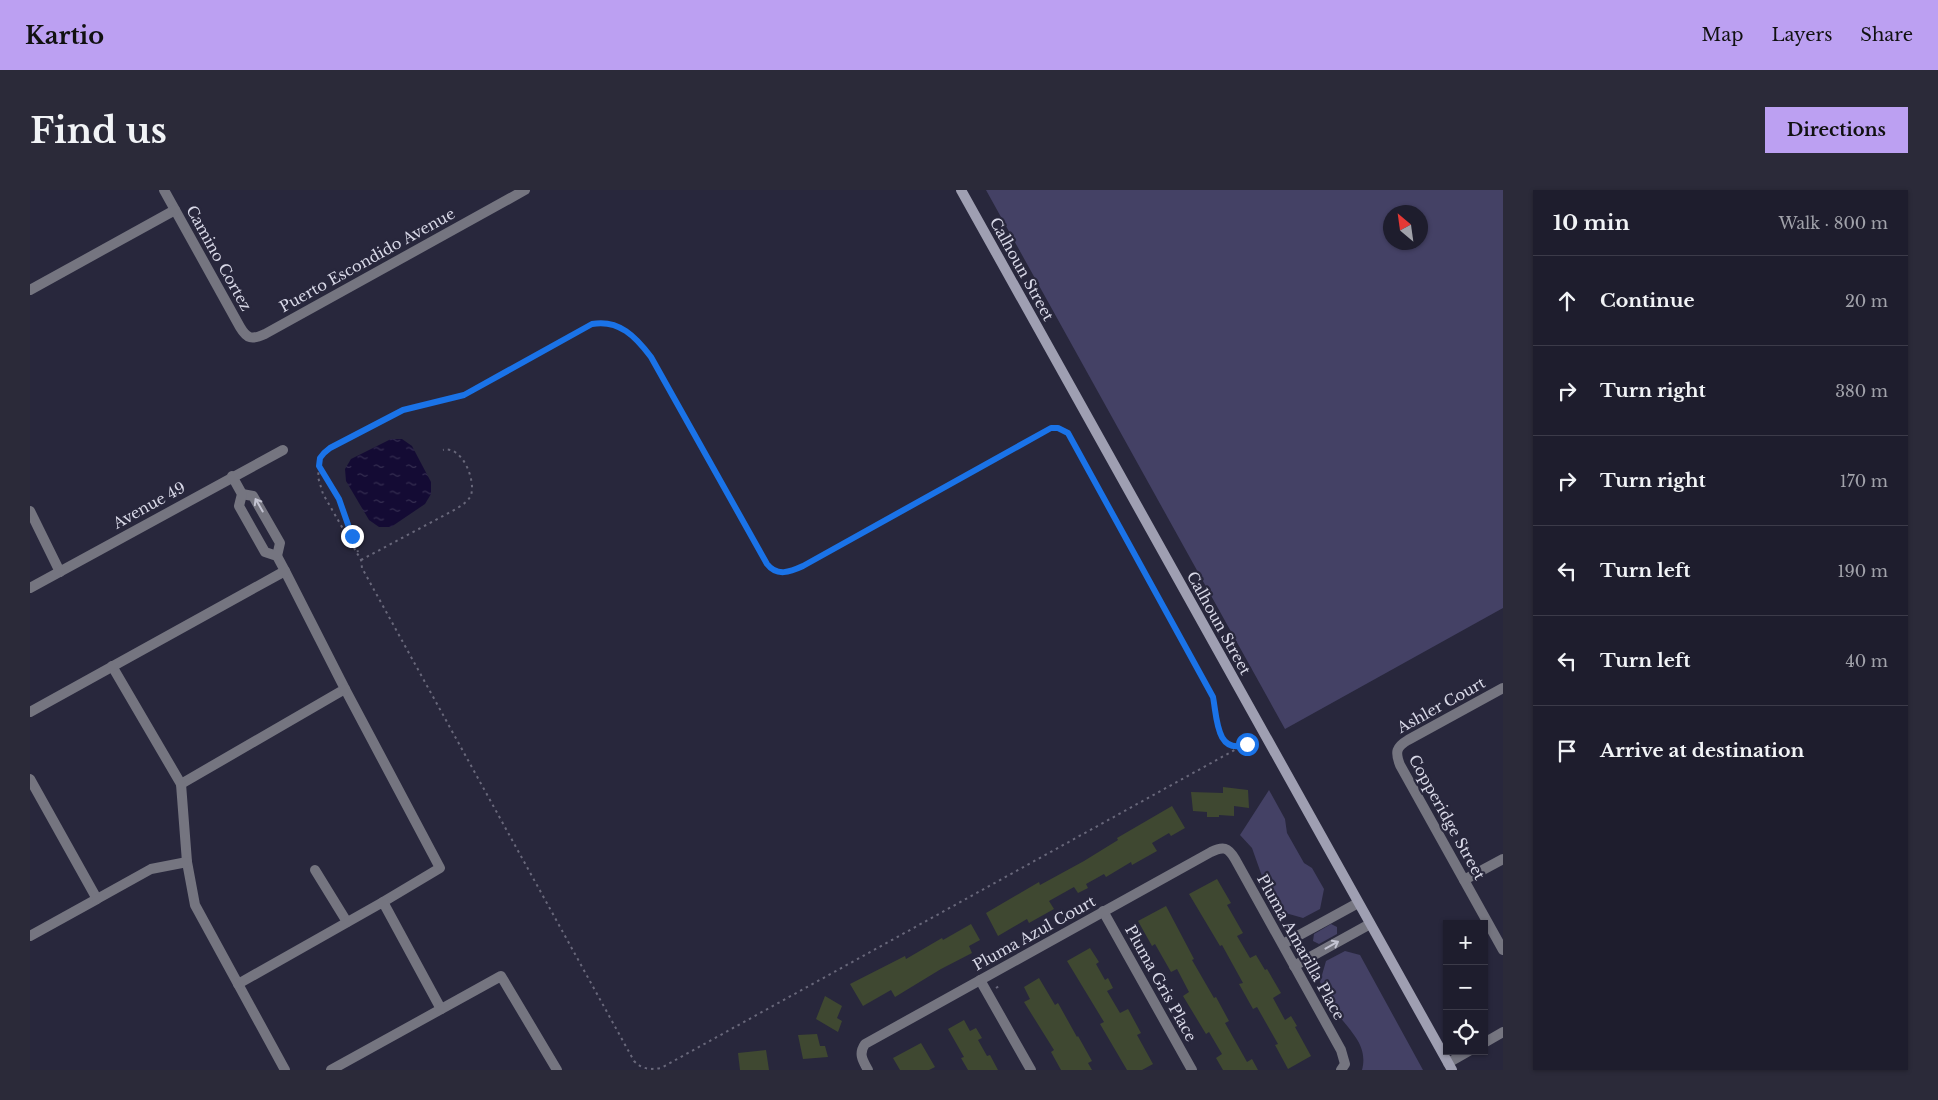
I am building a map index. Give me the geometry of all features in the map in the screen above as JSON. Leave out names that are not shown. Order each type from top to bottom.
[{"type":"street","name":"Camino Cortez","points":[[164,190],[240,327],[245,335],[250,338]]},
{"type":"street","name":"Puerto Escondido Avenue","points":[[250,338],[257,338],[265,334],[525,190]]},
{"type":"street","name":"Calhoun Street","points":[[961,190],[1450,1066]]},
{"type":"street","points":[[30,290],[175,210]]},
{"type":"street","name":"Avenue 49","points":[[30,588],[232,476],[283,450]]},
{"type":"street","points":[[232,476],[242,494],[239,506],[265,552],[277,556],[286,571],[345,690],[440,868],[238,984]]},
{"type":"street","points":[[242,494],[254,496],[280,544],[277,556]]},
{"type":"street","points":[[30,511],[60,572]]},
{"type":"street","points":[[253,531],[269,523]]},
{"type":"street","points":[[30,712],[286,571]]},
{"type":"street","points":[[112,666],[181,784],[187,862],[196,906],[285,1070]]},
{"type":"street","name":"Ashler Court","points":[[1396,750],[1408,740],[1503,688]]},
{"type":"street","points":[[181,784],[345,690]]},
{"type":"street","name":"Copperidge Street","points":[[1396,750],[1400,765],[1503,950]]},
{"type":"street","points":[[30,780],[96,899]]},
{"type":"street","name":"Pluma Azul Court","points":[[868,1070],[861,1056],[861,1050],[865,1044],[1211,852],[1219,848],[1225,848]]},
{"type":"street","name":"Pluma Amarilla Place","points":[[1225,848],[1230,851],[1235,859],[1341,1050],[1343,1067]]},
{"type":"street","points":[[1464,880],[1503,859]]},
{"type":"street","points":[[30,936],[151,869],[187,862]]},
{"type":"street","points":[[315,870],[347,922]]},
{"type":"street","points":[[383,902],[441,1009]]},
{"type":"street","points":[[1283,944],[1358,902]]},
{"type":"street","name":"Pluma Gris Place","points":[[1103,911],[1192,1070]]},
{"type":"street","points":[[1294,966],[1370,924]]},
{"type":"street","points":[[331,1070],[501,976],[557,1070]]},
{"type":"street","points":[[980,980],[1030,1070]]},
{"type":"street","points":[[1488,1041],[1503,1032]]},
{"type":"street","points":[[1450,1066],[1464,1055]]},
{"type":"path","points":[[360,560],[323,494],[318,477],[320,458],[330,448],[403,410],[464,395],[592,324],[610,323],[634,336],[651,357],[767,564],[774,571],[785,573],[803,566],[1051,428],[1058,428],[1068,433],[1213,697],[1221,737],[1231,746],[1240,747]]},
{"type":"path","points":[[360,560],[456,509],[467,501],[472,493],[470,476],[459,454],[455,451],[443,450]]},
{"type":"path","points":[[319,466],[339,499],[362,568],[634,1061],[642,1069],[654,1070],[660,1068],[1264,734]]},
{"type":"shaded area","points":[[986,190],[1503,190],[1503,608],[1285,729]]},
{"type":"shaded area","points":[[1269,790],[1285,819],[1287,833],[1304,863],[1312,868],[1324,889],[1320,909],[1303,918],[1282,912],[1263,879],[1252,848],[1240,835]]},
{"type":"shaded area","points":[[1331,924],[1337,927],[1337,934],[1319,944],[1313,941],[1314,934]]},
{"type":"shaded area","points":[[1345,951],[1360,955],[1423,1070],[1362,1070],[1363,1054],[1358,1041],[1340,1017],[1320,982],[1326,961]]},
{"type":"water","points":[[391,439],[402,439],[412,446],[431,482],[431,494],[425,504],[391,527],[379,527],[369,520],[346,481],[345,469],[351,459]]},
{"type":"building","points":[[1223,787],[1248,790],[1249,808],[1234,806],[1234,816],[1219,815],[1219,817],[1207,817],[1207,812],[1193,811],[1191,792],[1223,793]]},
{"type":"building","points":[[1172,806],[1185,828],[1171,836],[1169,833],[1152,843],[1157,851],[1132,865],[1131,862],[1106,877],[1104,874],[1086,884],[1088,888],[1078,893],[1074,887],[1049,901],[1054,909],[1029,923],[1027,919],[998,936],[986,913],[1039,882],[1040,885],[1084,861],[1118,840],[1117,838]]},
{"type":"building","points":[[1217,879],[1231,903],[1227,905],[1243,933],[1237,936],[1250,958],[1256,955],[1265,970],[1267,969],[1281,993],[1273,998],[1285,1020],[1291,1016],[1311,1056],[1288,1069],[1275,1045],[1278,1044],[1257,1007],[1253,1009],[1239,984],[1243,983],[1222,945],[1220,946],[1189,894]]},
{"type":"building","points":[[1166,906],[1194,959],[1192,960],[1229,1021],[1225,1023],[1247,1062],[1252,1059],[1258,1070],[1223,1070],[1216,1058],[1222,1054],[1209,1032],[1206,1034],[1183,996],[1189,992],[1177,969],[1171,972],[1155,944],[1152,946],[1138,921]]},
{"type":"building","points":[[971,924],[980,940],[969,946],[972,953],[895,997],[891,990],[863,1006],[850,984],[905,956],[906,959]]},
{"type":"building","points":[[1090,948],[1099,962],[1096,964],[1105,980],[1108,978],[1113,988],[1107,991],[1120,1013],[1128,1009],[1141,1033],[1137,1035],[1153,1064],[1142,1070],[1127,1070],[1100,1024],[1104,1022],[1067,961]]},
{"type":"building","points":[[1039,978],[1055,1005],[1058,1003],[1078,1036],[1092,1061],[1088,1063],[1092,1070],[1061,1070],[1051,1052],[1054,1050],[1024,1002],[1030,999],[1024,987]]},
{"type":"building","points":[[825,996],[842,1006],[837,1018],[842,1021],[838,1032],[816,1019]]},
{"type":"building","points":[[964,1020],[970,1031],[976,1028],[982,1038],[978,1040],[987,1056],[990,1055],[998,1070],[968,1070],[961,1058],[964,1057],[948,1029]]},
{"type":"building","points":[[817,1034],[820,1046],[825,1046],[828,1057],[803,1059],[798,1035]]},
{"type":"building","points":[[921,1043],[935,1067],[929,1070],[900,1070],[893,1058]]},
{"type":"building","points":[[766,1050],[769,1070],[740,1070],[738,1053]]},
{"type":"route","points":[[352,536],[339,499],[319,466],[320,458],[330,448],[403,410],[416,405],[464,395],[592,324],[610,323],[634,336],[651,357],[767,564],[770,569],[778,572],[785,573],[803,566],[1051,428],[1058,428],[1068,433],[1213,697],[1221,737],[1225,743],[1231,746],[1240,747],[1247,744]]}]
